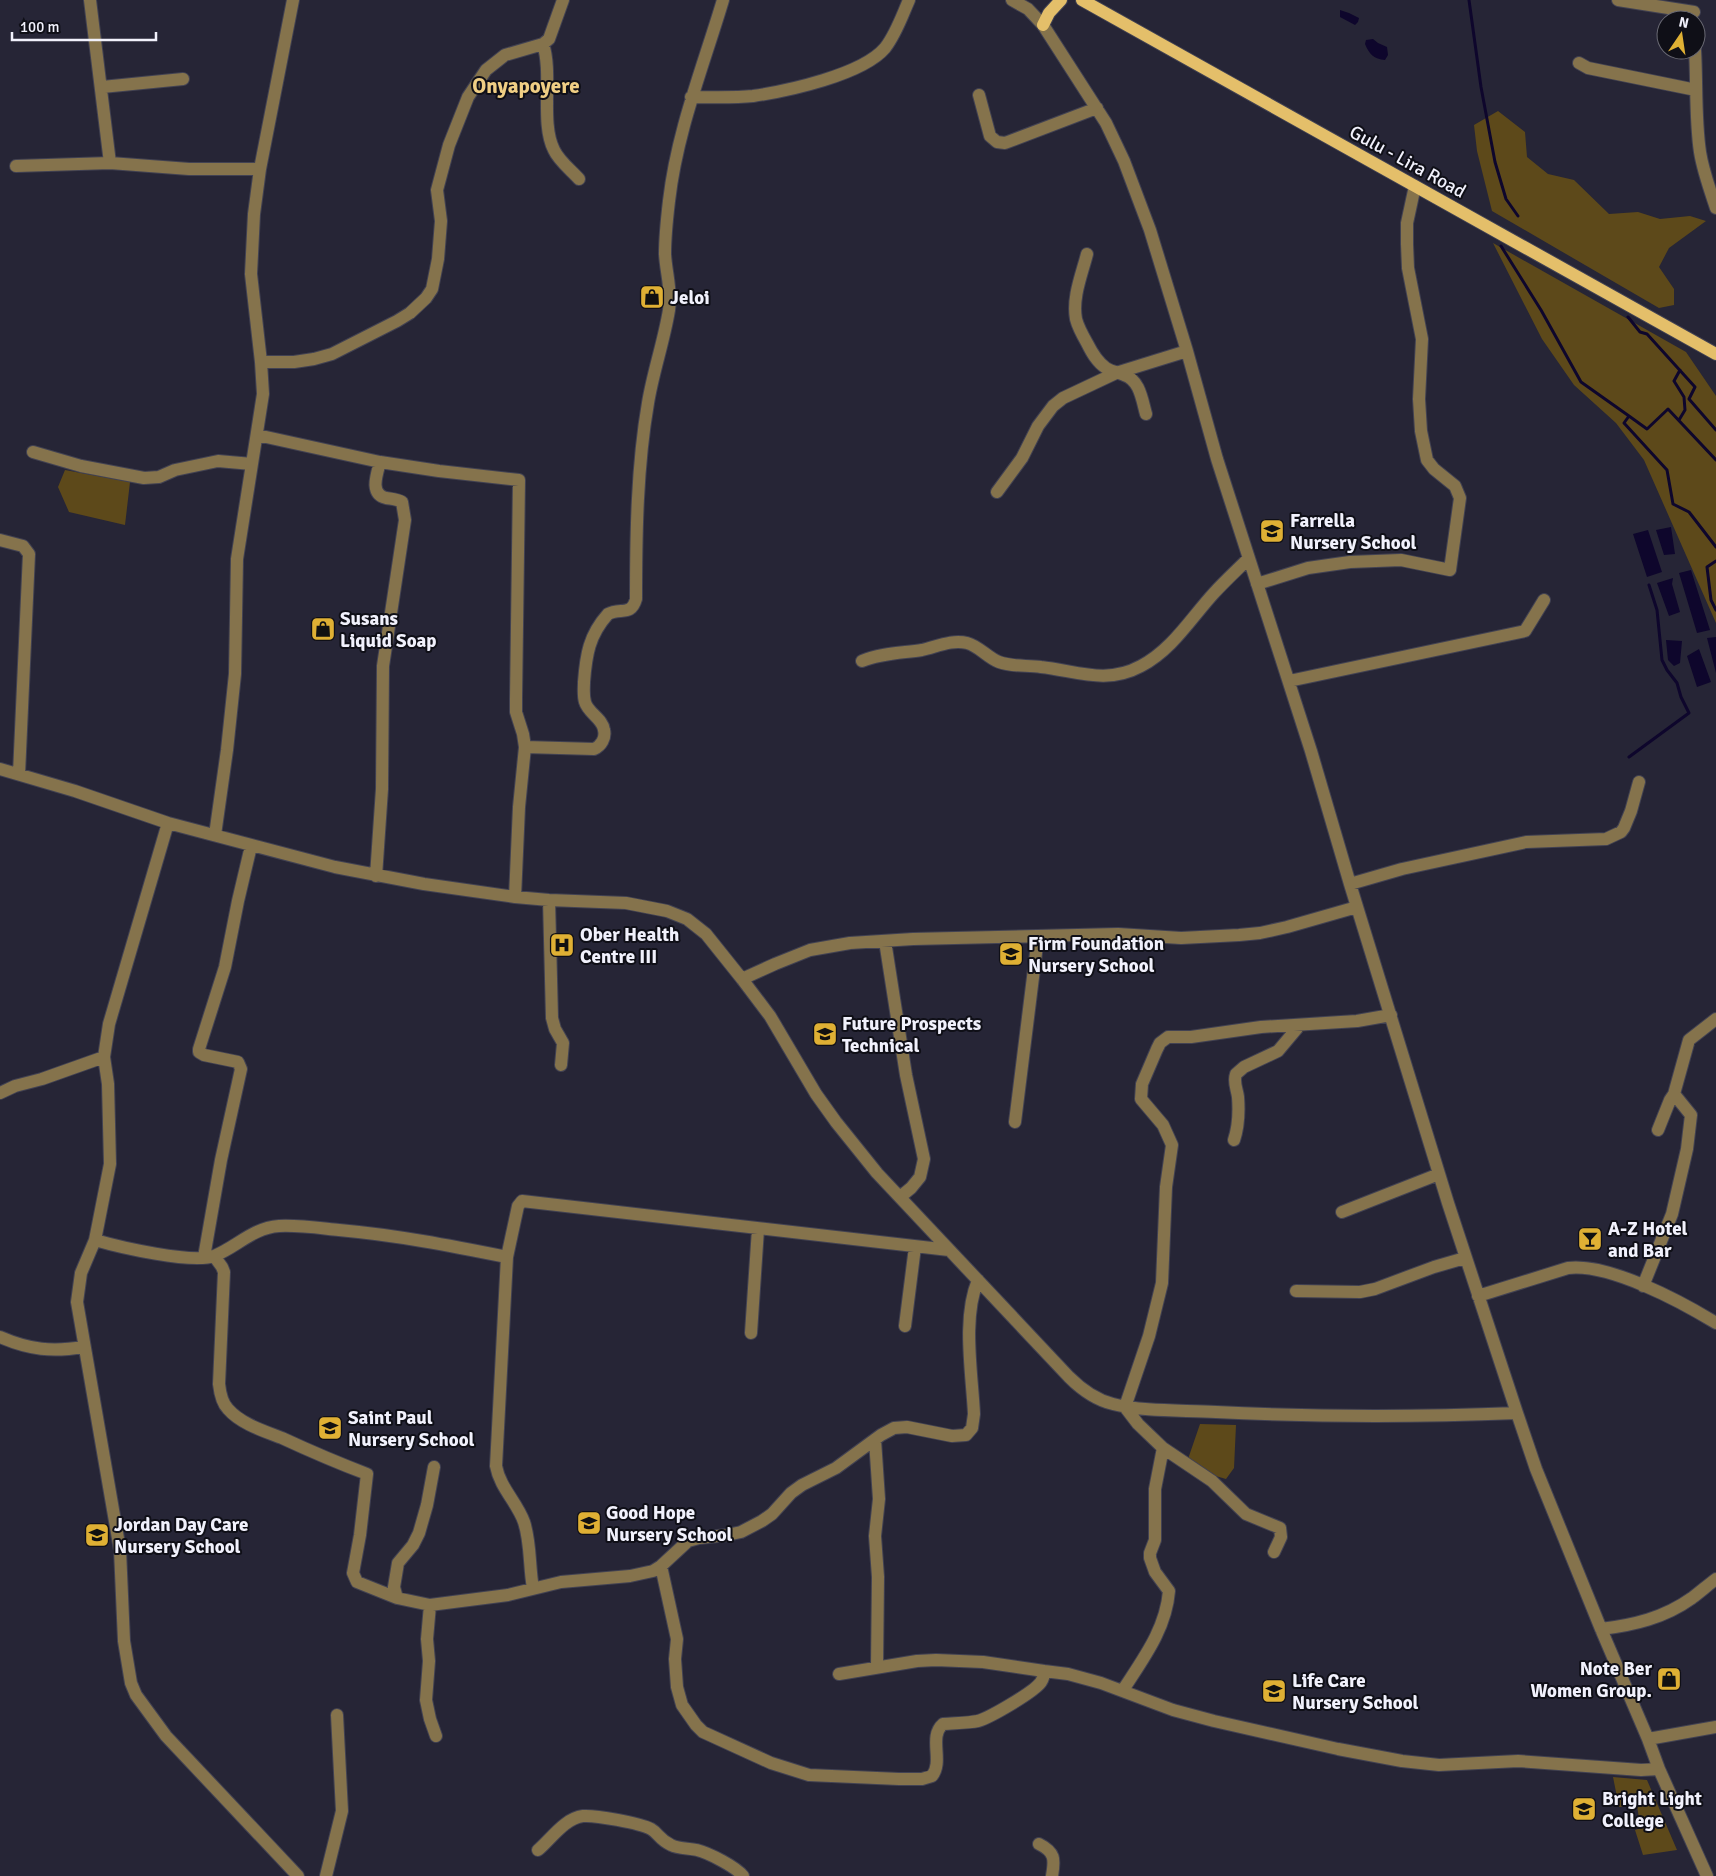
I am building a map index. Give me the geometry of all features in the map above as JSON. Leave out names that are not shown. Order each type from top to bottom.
[{"type":"main road","points":[[1042,26],[1049,13],[1061,0]]},
{"type":"main road","name":"Gulu - Lira Road","points":[[1082,0],[1280,113],[1492,228],[1716,354]]},
{"type":"street","points":[[90,0],[110,163]]},
{"type":"street","points":[[215,835],[227,750],[234,681],[236,559],[263,394],[251,274],[252,245],[260,169],[293,0]]},
{"type":"street","points":[[261,362],[294,362],[332,354],[397,321],[410,313],[426,298],[432,289],[438,259],[441,221],[437,190],[449,145],[468,97],[486,70],[505,55],[543,44],[550,36],[563,0]]},
{"type":"street","points":[[525,747],[594,749],[602,744],[604,736],[603,726],[588,709],[584,701],[587,651],[592,638],[608,614],[611,612],[628,611],[632,608],[636,599],[636,540],[641,459],[648,404],[670,298],[665,251],[669,201],[676,156],[691,97],[710,47],[723,0]]},
{"type":"street","points":[[691,97],[724,97],[780,91],[849,71],[868,62],[884,49],[898,27],[909,0]]},
{"type":"street","points":[[1012,0],[1026,5],[1106,123],[1124,161],[1150,230],[1187,351],[1217,459],[1289,681],[1465,1258],[1517,1413],[1536,1469],[1601,1629],[1659,1769],[1707,1876]]},
{"type":"street","points":[[1618,0],[1687,10]]},
{"type":"street","points":[[543,44],[546,58],[551,143],[554,152],[580,179]]},
{"type":"street","points":[[1695,60],[1700,153],[1716,208]]},
{"type":"street","points":[[1579,64],[1588,68],[1696,90]]},
{"type":"street","points":[[102,87],[183,79]]},
{"type":"street","points":[[979,95],[990,136],[997,142],[1005,143],[1096,108]]},
{"type":"street","points":[[16,166],[110,163],[189,169],[260,169]]},
{"type":"street","points":[[1257,584],[1301,570],[1350,562],[1401,560],[1450,570],[1460,498],[1454,486],[1427,460],[1422,437],[1419,399],[1422,339],[1408,268],[1407,244],[1407,224],[1415,186]]},
{"type":"street","points":[[1087,254],[1077,292],[1077,320],[1093,355],[1107,369],[1126,375],[1138,387],[1146,414]]},
{"type":"street","points":[[997,492],[1022,458],[1038,426],[1053,406],[1064,398],[1116,373],[1187,351]]},
{"type":"street","points":[[257,435],[380,462],[519,480],[516,712],[525,747],[519,807],[515,897]]},
{"type":"street","points":[[33,452],[81,466],[144,478],[158,477],[175,470],[218,461],[252,464]]},
{"type":"street","points":[[376,876],[382,789],[383,666],[405,520],[402,502],[380,496],[376,490],[380,462]]},
{"type":"street","points":[[0,540],[23,546],[29,554],[19,774]]},
{"type":"street","points":[[862,661],[874,656],[945,644],[966,643],[991,658],[1007,664],[1045,667],[1091,676],[1119,674],[1140,667],[1166,647],[1213,594],[1249,558]]},
{"type":"street","points":[[1289,681],[1525,631],[1544,600]]},
{"type":"street","points":[[0,769],[75,790],[168,823],[251,846],[376,876],[515,897],[626,903],[676,914],[706,934],[742,979],[770,1016],[816,1094],[877,1173],[1076,1384],[1100,1400],[1125,1407],[1239,1413],[1370,1416],[1517,1413]]},
{"type":"street","points":[[1350,884],[1402,869],[1526,842],[1606,839],[1621,832],[1624,828],[1639,782]]},
{"type":"street","points":[[168,823],[109,1024],[104,1057],[108,1084],[110,1164],[95,1240],[83,1267],[78,1286],[77,1302],[120,1550],[124,1641],[132,1684],[136,1695],[166,1736],[298,1876]]},
{"type":"street","points":[[251,846],[225,967],[199,1052],[204,1055],[238,1062],[241,1069],[208,1227],[209,1256],[222,1267],[224,1272],[219,1384],[221,1396],[232,1414],[325,1458],[367,1474],[360,1535],[353,1573],[357,1582],[397,1598],[430,1605],[508,1594],[585,1579],[630,1576],[653,1571],[688,1541],[741,1532],[762,1521],[772,1514],[791,1493],[813,1478],[842,1464],[890,1430],[900,1427],[915,1428],[952,1436],[966,1435],[972,1428],[974,1414],[970,1318],[973,1294],[978,1280]]},
{"type":"street","points":[[550,900],[552,1018],[554,1029],[563,1043],[562,1065]]},
{"type":"street","points":[[742,979],[810,950],[850,943],[1118,934],[1182,938],[1239,935],[1287,927],[1357,907]]},
{"type":"street","points":[[1015,1122],[1038,937]]},
{"type":"street","points":[[884,941],[906,1075],[924,1159],[920,1178],[900,1197]]},
{"type":"street","points":[[1125,1407],[1155,1316],[1163,1272],[1166,1187],[1172,1145],[1163,1125],[1141,1099],[1140,1093],[1160,1043],[1168,1037],[1191,1037],[1261,1026],[1299,1026],[1357,1021],[1391,1015]]},
{"type":"street","points":[[1658,1130],[1674,1094],[1689,1040],[1716,1019]]},
{"type":"street","points":[[1234,1140],[1238,1099],[1235,1082],[1236,1074],[1244,1066],[1278,1050],[1299,1026]]},
{"type":"street","points":[[2,1089],[104,1057]]},
{"type":"street","points":[[1643,1286],[1672,1214],[1688,1149],[1690,1115],[1674,1094]]},
{"type":"street","points":[[1342,1212],[1439,1174]]},
{"type":"street","points":[[533,1588],[524,1522],[501,1482],[496,1466],[507,1257],[518,1206],[522,1201],[948,1250]]},
{"type":"street","points":[[95,1240],[131,1250],[172,1256],[209,1256],[253,1232],[268,1227],[280,1226],[374,1233],[507,1257]]},
{"type":"street","points":[[751,1333],[758,1229]]},
{"type":"street","points":[[905,1326],[915,1247]]},
{"type":"street","points":[[1296,1292],[1360,1292],[1375,1289],[1434,1267],[1465,1258]]},
{"type":"street","points":[[1478,1296],[1560,1270],[1581,1266],[1620,1276],[1678,1302],[1716,1323]]},
{"type":"street","points":[[0,1337],[41,1350],[84,1347]]},
{"type":"street","points":[[1125,1407],[1138,1424],[1163,1448],[1212,1481],[1246,1514],[1280,1528],[1281,1537],[1274,1552]]},
{"type":"street","points":[[875,1440],[879,1500],[875,1536],[878,1577],[876,1667]]},
{"type":"street","points":[[1123,1690],[1160,1630],[1167,1608],[1169,1591],[1155,1572],[1150,1558],[1150,1553],[1156,1540],[1155,1489],[1163,1448]]},
{"type":"street","points":[[397,1598],[394,1587],[398,1563],[413,1545],[419,1533],[427,1505],[434,1467]]},
{"type":"street","points":[[661,1566],[677,1639],[675,1671],[677,1687],[685,1710],[703,1732],[729,1745],[791,1770],[824,1776],[927,1778],[932,1776],[935,1770],[936,1734],[940,1726],[985,1718],[1019,1699],[1037,1686],[1042,1680],[1044,1671]]},
{"type":"street","points":[[1601,1629],[1632,1625],[1660,1616],[1692,1598],[1716,1579]]},
{"type":"street","points":[[430,1605],[427,1639],[429,1661],[426,1700],[436,1736]]},
{"type":"street","points":[[838,1674],[917,1661],[967,1661],[999,1664],[1077,1677],[1123,1690],[1173,1710],[1214,1721],[1402,1760],[1439,1765],[1518,1761],[1641,1770],[1659,1769]]},
{"type":"street","points":[[326,1876],[342,1811],[337,1715]]},
{"type":"street","points":[[1648,1739],[1716,1727]]},
{"type":"street","points":[[538,1850],[565,1825],[577,1818],[584,1816],[602,1818],[650,1828],[659,1838],[667,1843],[710,1854],[733,1867],[743,1876]]},
{"type":"street","points":[[1039,1844],[1047,1848],[1052,1854],[1052,1876]]},
{"type":"shaded area","points":[[1340,10],[1359,18],[1358,22],[1355,25],[1340,17]]},
{"type":"shaded area","points":[[1373,39],[1387,47],[1388,55],[1385,60],[1375,57],[1368,51],[1365,44],[1366,40]]},
{"type":"shaded area","points":[[1498,111],[1525,132],[1527,157],[1548,174],[1574,180],[1609,214],[1638,212],[1660,219],[1690,216],[1706,221],[1669,248],[1659,267],[1674,289],[1674,305],[1659,308],[1492,211],[1477,151],[1474,125]]},
{"type":"shaded area","points":[[1493,243],[1686,352],[1716,396],[1716,623],[1644,460],[1616,423],[1574,385],[1542,339]]},
{"type":"shaded area","points":[[65,470],[130,482],[125,525],[69,512],[58,487]]},
{"type":"shaded area","points":[[1671,527],[1675,554],[1664,555],[1656,530]]},
{"type":"shaded area","points":[[1648,530],[1662,572],[1647,577],[1633,534]]},
{"type":"shaded area","points":[[1691,570],[1710,630],[1697,633],[1679,573]]},
{"type":"shaded area","points":[[1673,578],[1672,584],[1680,612],[1669,616],[1657,583]]},
{"type":"shaded area","points":[[1716,637],[1716,673],[1707,638]]},
{"type":"shaded area","points":[[1666,640],[1682,641],[1680,663],[1674,666],[1668,660]]},
{"type":"shaded area","points":[[1699,649],[1711,682],[1697,687],[1687,656]]},
{"type":"shaded area","points":[[1200,1424],[1236,1425],[1234,1468],[1226,1479],[1202,1472],[1188,1459]]},
{"type":"shaded area","points":[[1613,1777],[1647,1780],[1677,1850],[1643,1855],[1635,1830],[1644,1827],[1639,1818],[1637,1806],[1619,1807]]},
{"type":"waterway","points":[[1469,0],[1481,87],[1495,162],[1506,199],[1518,216]]},
{"type":"waterway","points":[[1501,246],[1541,310],[1581,382],[1629,416],[1624,423],[1667,470],[1673,504],[1689,512],[1716,547]]},
{"type":"waterway","points":[[1628,317],[1640,332],[1647,334],[1695,387],[1689,399],[1716,430]]},
{"type":"waterway","points":[[1679,420],[1685,410],[1684,397],[1674,381],[1680,370]]},
{"type":"waterway","points":[[1629,416],[1647,429],[1668,409],[1716,460]]},
{"type":"waterway","points":[[1716,561],[1707,567],[1711,600],[1716,610]]},
{"type":"waterway","points":[[1629,757],[1689,713],[1677,683],[1662,660],[1657,610],[1649,585]]},
{"type":"place","name":"Jeloi","points":[[652,297]]},
{"type":"place","name":"Farrella Nursery School","points":[[1272,531]]},
{"type":"place","name":"Susans Liquid Soap","points":[[323,629]]},
{"type":"place","name":"Ober Health Centre III","points":[[562,945]]},
{"type":"place","name":"Firm Foundation Nursery School","points":[[1011,954]]},
{"type":"place","name":"Future Prospects Technical","points":[[825,1034]]},
{"type":"place","name":"A-Z Hotel and Bar","points":[[1590,1239]]},
{"type":"place","name":"Saint Paul Nursery School","points":[[330,1428]]},
{"type":"place","name":"Good Hope Nursery School","points":[[589,1523]]},
{"type":"place","name":"Jordan Day Care Nursery School","points":[[97,1535]]},
{"type":"place","name":"Note Ber Women Group.","points":[[1669,1679]]},
{"type":"place","name":"Life Care Nursery School","points":[[1274,1691]]},
{"type":"place","name":"Bright Light College","points":[[1584,1809]]},
{"type":"district","name":"Onyapoyere","points":[[526,86]]}]
